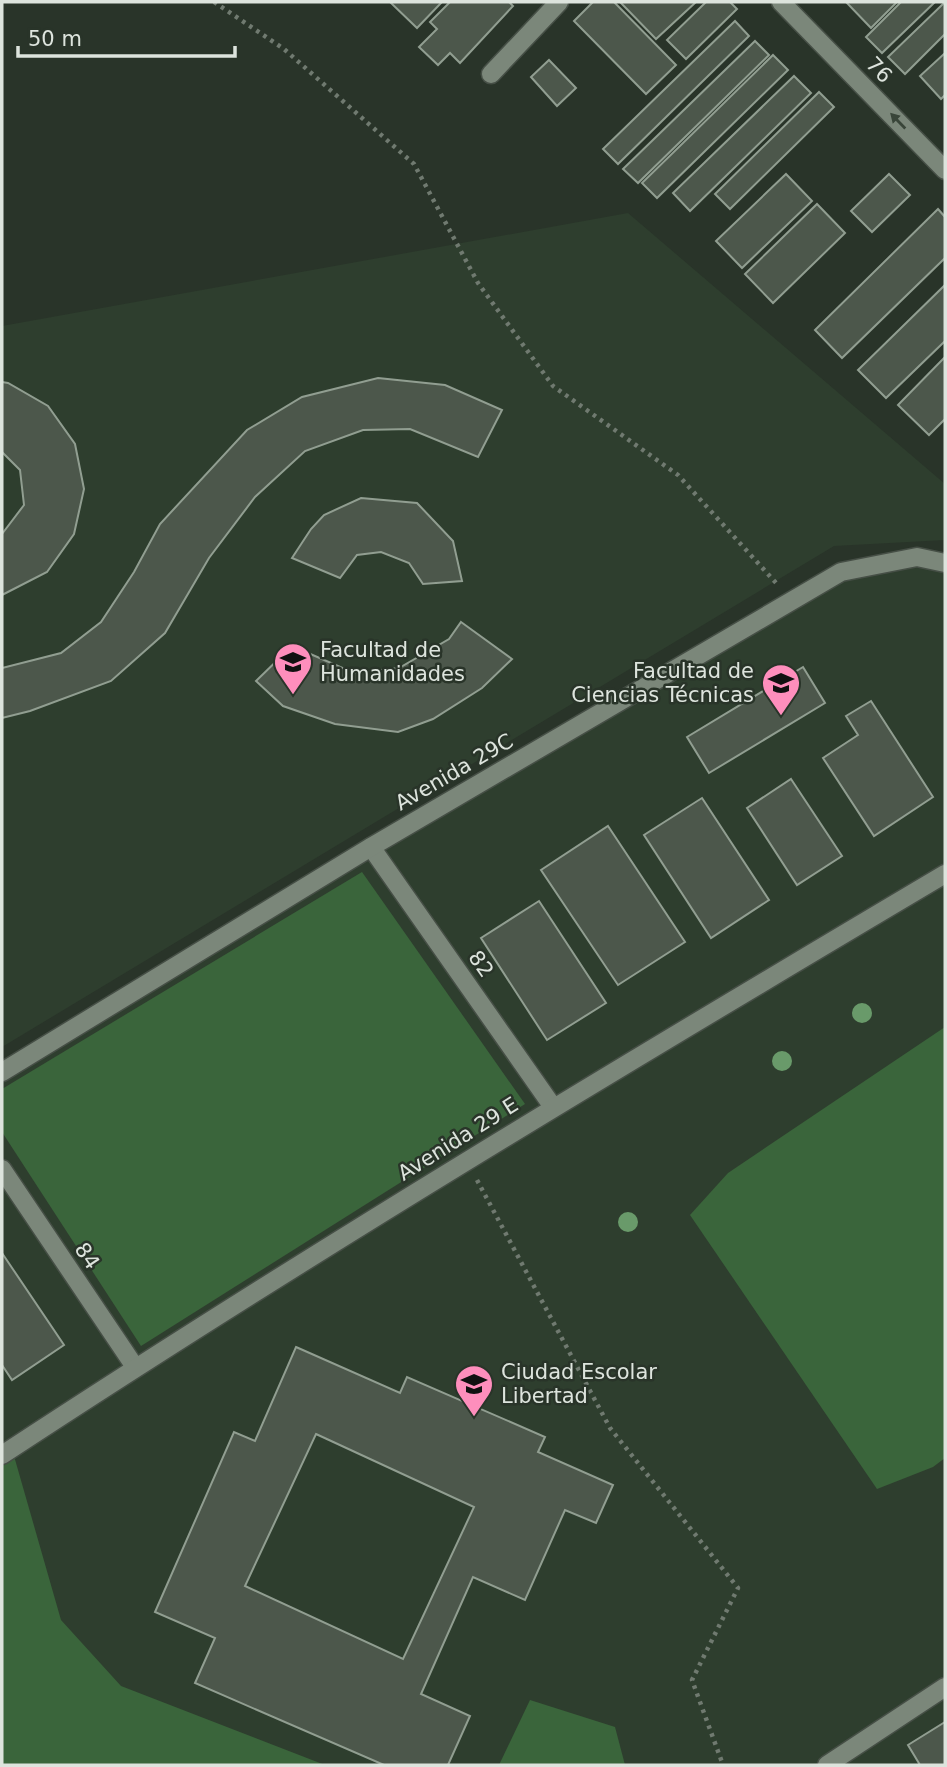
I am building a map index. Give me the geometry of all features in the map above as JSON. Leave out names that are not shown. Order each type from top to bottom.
[{"type":"street","points":[[491,74],[559,2]]},
{"type":"street","name":"76","points":[[781,2],[945,170]]},
{"type":"street","name":"Avenida 29C","points":[[2,1072],[371,847],[841,572],[916,556],[945,563]]},
{"type":"street","name":"82","points":[[371,847],[553,1107]]},
{"type":"street","name":"Avenida 29 E","points":[[2,1455],[135,1367],[553,1107],[945,874]]},
{"type":"street","name":"84","points":[[2,1169],[135,1367]]},
{"type":"street","points":[[827,1765],[945,1687]]},
{"type":"path","points":[[214,2],[284,49],[414,164],[478,283],[553,386],[678,475],[792,601]]},
{"type":"path","points":[[467,1161],[610,1428],[738,1588],[692,1680],[723,1765]]},
{"type":"shaded area","name":"Facultad de Humanidades","points":[[628,213],[945,484],[945,540],[834,546],[2,1047],[2,326]]},
{"type":"shaded area","name":"Ciudad Escolar Libertad","points":[[945,563],[945,1765],[2,1765],[2,1072],[841,572]]},
{"type":"green space","points":[[362,872],[525,1104],[141,1346],[2,1132],[2,1089]]},
{"type":"green space","points":[[945,1027],[945,1458],[933,1467],[877,1489],[690,1215],[728,1173]]},
{"type":"green space","points":[[12,1449],[61,1620],[121,1686],[325,1765],[2,1765],[2,1455]]},
{"type":"green space","points":[[530,1700],[615,1727],[625,1765],[499,1765]]},
{"type":"building","points":[[390,2],[442,2],[417,28]]},
{"type":"building","points":[[450,2],[509,2],[513,6],[460,63],[450,53],[438,65],[419,47],[437,29],[430,22]]},
{"type":"building","points":[[593,2],[614,2],[676,65],[646,94],[574,21]]},
{"type":"building","points":[[620,2],[696,2],[656,39]]},
{"type":"building","points":[[706,2],[730,2],[737,9],[686,59],[667,40]]},
{"type":"building","points":[[846,2],[897,2],[871,28]]},
{"type":"building","points":[[901,2],[935,2],[882,53],[866,37]]},
{"type":"building","points":[[945,2],[945,34],[905,74],[888,57]]},
{"type":"building","points":[[735,21],[749,36],[618,164],[603,149]]},
{"type":"building","points":[[755,41],[769,55],[638,183],[623,169]]},
{"type":"building","points":[[945,53],[945,95],[941,99],[920,76]]},
{"type":"building","points":[[773,55],[788,70],[657,198],[642,183]]},
{"type":"building","points":[[549,60],[576,88],[557,106],[531,77]]},
{"type":"building","points":[[794,76],[811,93],[690,211],[673,193]]},
{"type":"building","points":[[819,92],[834,107],[730,209],[715,194]]},
{"type":"building","points":[[786,174],[812,201],[742,268],[716,241]]},
{"type":"building","points":[[889,174],[910,195],[872,232],[851,211]]},
{"type":"building","points":[[817,204],[845,233],[773,303],[745,274]]},
{"type":"building","points":[[938,209],[945,217],[945,258],[842,358],[815,330]]},
{"type":"building","points":[[945,285],[945,341],[886,398],[858,370]]},
{"type":"building","points":[[945,357],[945,419],[929,435],[898,405]]},
{"type":"building","points":[[378,378],[445,385],[502,410],[478,457],[410,429],[363,430],[305,451],[255,497],[209,558],[165,633],[111,681],[30,711],[2,718],[2,668],[61,653],[101,622],[134,572],[160,524],[247,430],[302,397]]},
{"type":"building","points":[[2,382],[48,406],[75,444],[84,489],[74,534],[47,572],[2,595],[2,534],[24,505],[20,470],[2,452]]},
{"type":"building","points":[[361,498],[417,503],[453,541],[462,581],[423,584],[409,563],[381,552],[357,555],[340,578],[292,558],[324,515]]},
{"type":"building","points":[[461,622],[512,659],[482,688],[433,719],[398,732],[335,724],[283,706],[256,681],[292,646],[354,673],[399,668],[449,639]]},
{"type":"building","points":[[803,667],[825,703],[709,773],[687,737]]},
{"type":"building","points":[[871,701],[933,797],[874,836],[823,758],[858,735],[846,716]]},
{"type":"building","points":[[791,779],[842,856],[797,885],[747,808]]},
{"type":"building","points":[[702,798],[769,900],[711,938],[644,835]]},
{"type":"building","points":[[608,826],[685,942],[618,985],[541,870]]},
{"type":"building","points":[[539,901],[606,1003],[547,1040],[481,938]]},
{"type":"building","points":[[2,1253],[64,1345],[12,1380],[2,1365]]},
{"type":"building","points":[[296,1347],[400,1393],[407,1377],[545,1437],[538,1452],[613,1485],[596,1523],[565,1510],[525,1600],[473,1577],[421,1694],[470,1716],[448,1765],[384,1765],[195,1683],[215,1638],[155,1612],[234,1432],[255,1441]],"holes":[[[316,1434],[474,1507],[403,1659],[245,1586]]]},
{"type":"building","points":[[945,1722],[945,1765],[920,1765],[908,1745]]},
{"type":"place","name":"Facultad de Humanidades","points":[[293,696]]},
{"type":"place","name":"Facultad de Ciencias Técnicas","points":[[781,717]]},
{"type":"place","name":"Ciudad Escolar Libertad","points":[[474,1418]]}]
